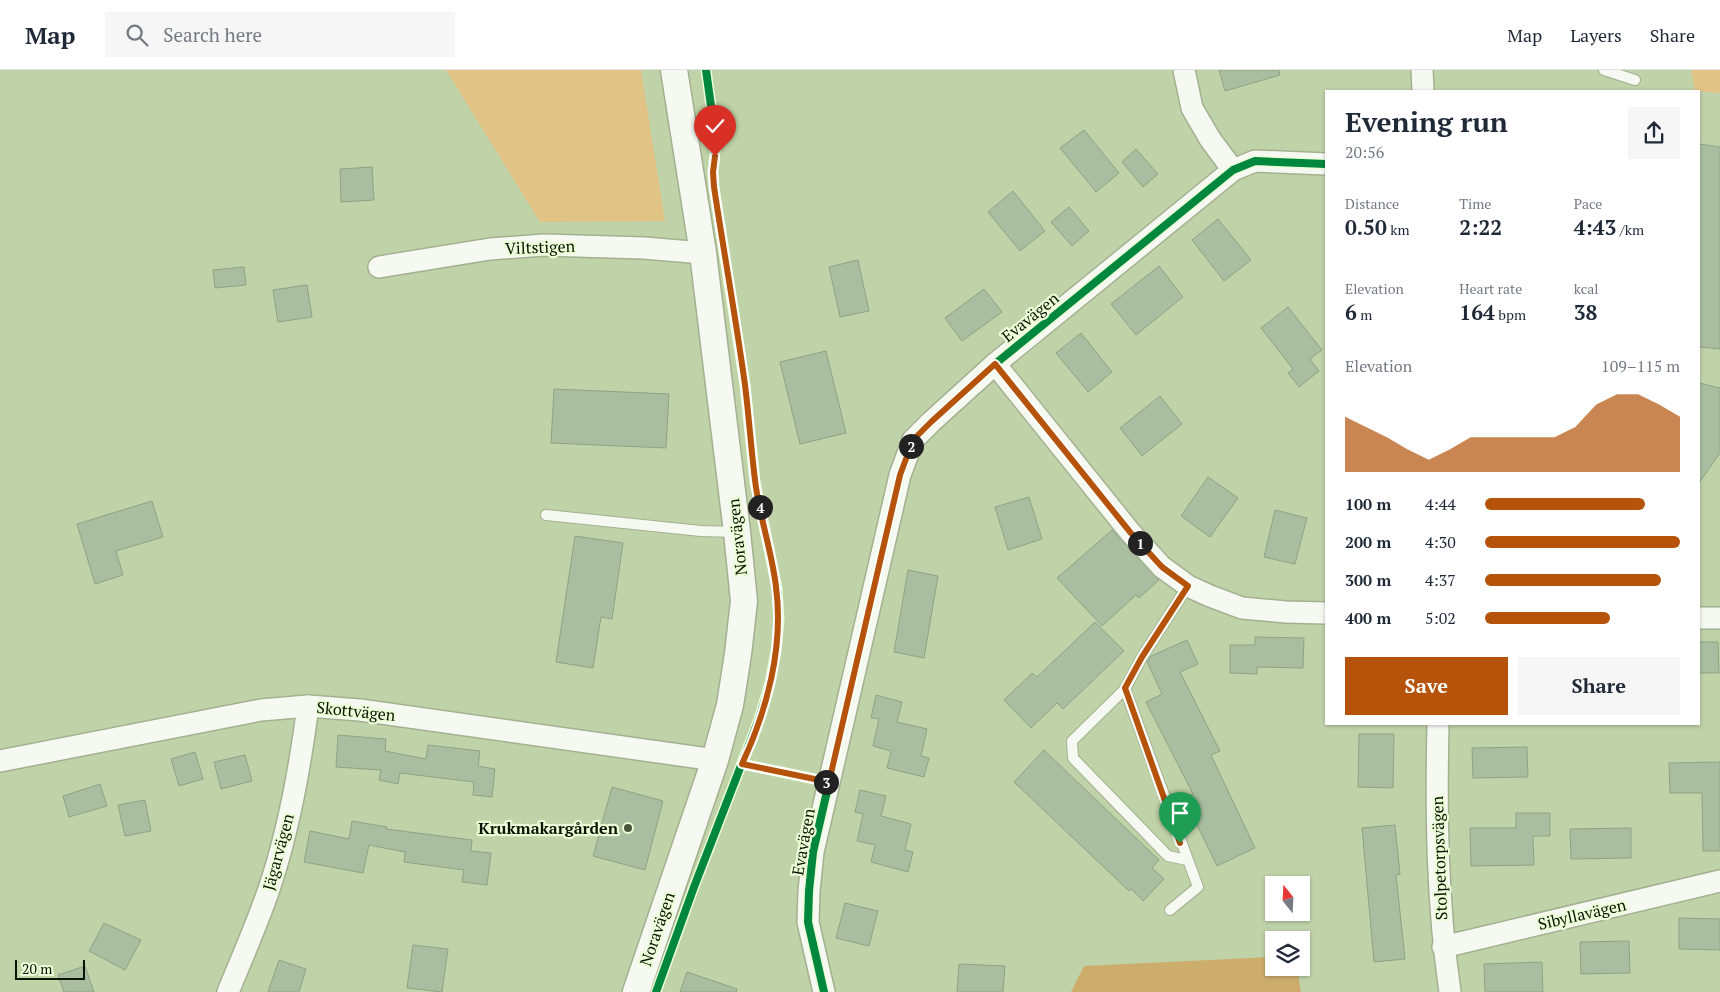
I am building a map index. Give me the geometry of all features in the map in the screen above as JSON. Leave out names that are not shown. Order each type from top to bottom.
[{"type":"street","name":"Noravägen","points":[[636,992],[715,760],[730,705],[744,602],[703,253],[674,70]]},
{"type":"street","points":[[1184,70],[1192,108],[1210,139],[1232,170]]},
{"type":"street","points":[[1422,70],[1423,90]]},
{"type":"street","name":"Evavägen","points":[[824,992],[808,922],[813,852],[900,475],[913,440],[995,364],[1232,170],[1256,161],[1325,164]]},
{"type":"street","name":"Viltstigen","points":[[379,267],[490,249],[544,245],[644,248],[703,253]]},
{"type":"street","points":[[995,364],[1130,532],[1162,567],[1188,586],[1242,608],[1325,613]]},
{"type":"street","points":[[1700,618],[1720,618]]},
{"type":"street","name":"Skottvägen","points":[[0,761],[261,710],[308,706],[360,710],[715,760]]},
{"type":"street","name":"Jägarvägen","points":[[228,992],[269,888],[284,834],[303,747],[308,706]]},
{"type":"street","name":"Stolpetorpsvägen","points":[[1438,725],[1436,813],[1438,878],[1443,947],[1450,992]]},
{"type":"street","name":"Sibyllavägen","points":[[1443,947],[1720,881]]},
{"type":"lane","points":[[1604,70],[1635,80]]},
{"type":"lane","points":[[546,515],[701,531],[737,532]]},
{"type":"lane","points":[[1187,860],[1168,856],[1073,758],[1072,741],[1125,688],[1142,657],[1188,586]]},
{"type":"lane","points":[[1125,688],[1198,888],[1170,910]]},
{"type":"shaded area","points":[[446,70],[641,70],[665,221],[540,222]]},
{"type":"shaded area","points":[[1691,70],[1720,70],[1720,93],[1695,90]]},
{"type":"shaded area","points":[[1265,957],[1265,976],[1298,976],[1301,992],[1071,992],[1084,966]]},
{"type":"building","points":[[1219,70],[1279,70],[1280,75],[1225,91]]},
{"type":"building","points":[[1084,130],[1119,173],[1096,192],[1060,148]]},
{"type":"building","points":[[1700,144],[1720,147],[1720,349],[1700,347]]},
{"type":"building","points":[[1136,149],[1158,174],[1143,187],[1122,162]]},
{"type":"building","points":[[372,167],[374,200],[341,202],[340,169]]},
{"type":"building","points":[[1013,191],[1045,231],[1020,251],[988,212]]},
{"type":"building","points":[[1069,207],[1089,231],[1072,246],[1051,222]]},
{"type":"building","points":[[1218,219],[1251,260],[1224,281],[1192,240]]},
{"type":"building","points":[[858,260],[869,311],[840,317],[829,267]]},
{"type":"building","points":[[1159,266],[1183,297],[1136,335],[1111,304]]},
{"type":"building","points":[[244,267],[246,285],[215,288],[213,270]]},
{"type":"building","points":[[307,285],[312,317],[278,322],[273,290]]},
{"type":"building","points":[[984,289],[1002,312],[962,341],[945,318]]},
{"type":"building","points":[[1288,307],[1322,350],[1310,359],[1319,371],[1299,387],[1288,373],[1293,369],[1261,328]]},
{"type":"building","points":[[1081,333],[1112,372],[1088,392],[1056,353]]},
{"type":"building","points":[[826,351],[846,433],[800,444],[780,362]]},
{"type":"building","points":[[1700,383],[1720,388],[1720,453],[1700,482]]},
{"type":"building","points":[[554,389],[669,394],[666,448],[551,443]]},
{"type":"building","points":[[1160,396],[1182,424],[1142,456],[1120,428]]},
{"type":"building","points":[[1208,477],[1238,498],[1210,537],[1181,516]]},
{"type":"building","points":[[1029,497],[1042,539],[1008,550],[995,507]]},
{"type":"building","points":[[152,501],[163,537],[116,551],[123,575],[95,584],[77,524]]},
{"type":"building","points":[[1275,510],[1307,518],[1295,564],[1264,557]]},
{"type":"building","points":[[1112,530],[1159,580],[1139,598],[1136,595],[1102,626],[1057,578]]},
{"type":"building","points":[[575,536],[623,543],[612,619],[601,617],[593,668],[556,662]]},
{"type":"building","points":[[908,570],[938,576],[924,658],[894,652]]},
{"type":"building","points":[[1095,622],[1124,651],[1063,709],[1057,703],[1031,728],[1004,700],[1032,673],[1037,677]]},
{"type":"building","points":[[1255,637],[1304,638],[1303,668],[1257,667],[1257,674],[1230,673],[1230,645],[1255,645]]},
{"type":"building","points":[[1187,640],[1198,664],[1180,672],[1220,751],[1211,755],[1255,848],[1217,866],[1184,798],[1193,794],[1146,702],[1162,694],[1147,662],[1151,656]]},
{"type":"building","points":[[1700,642],[1718,642],[1719,673],[1700,673]]},
{"type":"building","points":[[876,695],[902,702],[897,722],[927,729],[921,756],[929,758],[924,777],[887,768],[891,751],[873,746],[879,719],[871,718]]},
{"type":"building","points":[[1359,734],[1394,734],[1393,788],[1358,787]]},
{"type":"building","points":[[338,735],[386,739],[385,751],[426,759],[428,745],[480,751],[478,766],[495,769],[492,797],[473,795],[474,782],[400,773],[398,784],[379,780],[381,770],[336,767]]},
{"type":"building","points":[[1527,747],[1528,777],[1473,778],[1472,748]]},
{"type":"building","points":[[1044,750],[1159,860],[1152,868],[1164,879],[1143,901],[1131,889],[1129,891],[1014,782]]},
{"type":"building","points":[[195,752],[203,779],[179,786],[171,759]]},
{"type":"building","points":[[245,755],[252,781],[221,789],[214,762]]},
{"type":"building","points":[[1720,762],[1720,851],[1703,851],[1702,793],[1670,793],[1669,763]]},
{"type":"building","points":[[100,784],[107,806],[69,817],[63,796]]},
{"type":"building","name":"Krukmakargården","points":[[612,787],[663,801],[645,870],[593,856]]},
{"type":"building","points":[[860,790],[886,796],[881,816],[911,824],[905,850],[913,852],[908,872],[871,862],[875,845],[857,841],[863,814],[855,812]]},
{"type":"building","points":[[145,800],[151,831],[125,836],[118,805]]},
{"type":"building","points":[[1516,813],[1550,813],[1550,836],[1533,836],[1534,865],[1471,866],[1470,828],[1516,828]]},
{"type":"building","points":[[352,821],[387,827],[386,829],[472,840],[471,851],[491,853],[487,885],[462,882],[464,870],[404,862],[405,852],[369,845],[363,873],[304,862],[310,831],[349,839]]},
{"type":"building","points":[[1395,825],[1400,874],[1396,875],[1405,959],[1374,962],[1362,828]]},
{"type":"building","points":[[1631,828],[1631,858],[1571,859],[1570,829]]},
{"type":"building","points":[[845,903],[878,911],[869,946],[836,938]]},
{"type":"building","points":[[1679,918],[1720,919],[1720,950],[1679,949]]},
{"type":"building","points":[[104,923],[141,940],[125,970],[89,951]]},
{"type":"building","points":[[1629,941],[1630,973],[1581,974],[1580,942]]},
{"type":"building","points":[[413,945],[448,949],[442,992],[407,988]]},
{"type":"building","points":[[279,960],[306,969],[299,992],[268,992]]},
{"type":"building","points":[[1542,962],[1543,992],[1485,992],[1484,964]]},
{"type":"building","points":[[959,964],[1005,966],[1003,992],[957,992]]},
{"type":"building","points":[[85,966],[94,992],[64,992],[58,975]]},
{"type":"building","points":[[687,972],[737,989],[736,992],[680,992]]},
{"type":"cycle path","points":[[656,992],[694,887],[759,719],[770,683],[779,619],[777,588],[755,482],[745,385],[714,187],[713,172],[716,142],[706,70]]},
{"type":"cycle path","points":[[824,992],[808,922],[813,852],[900,475],[913,440],[995,364],[1233,170],[1255,161],[1325,164]]},
{"type":"cycle path","points":[[742,764],[829,782]]},
{"type":"place","name":"Krukmakargården","points":[[628,828]]},
{"type":"route","points":[[715,156],[714,187],[745,386],[755,482],[777,588],[776,651],[770,683],[748,753],[742,764],[829,782],[900,475],[913,440],[995,364],[1130,532],[1162,567],[1188,586],[1142,657],[1125,688],[1180,843]]}]
